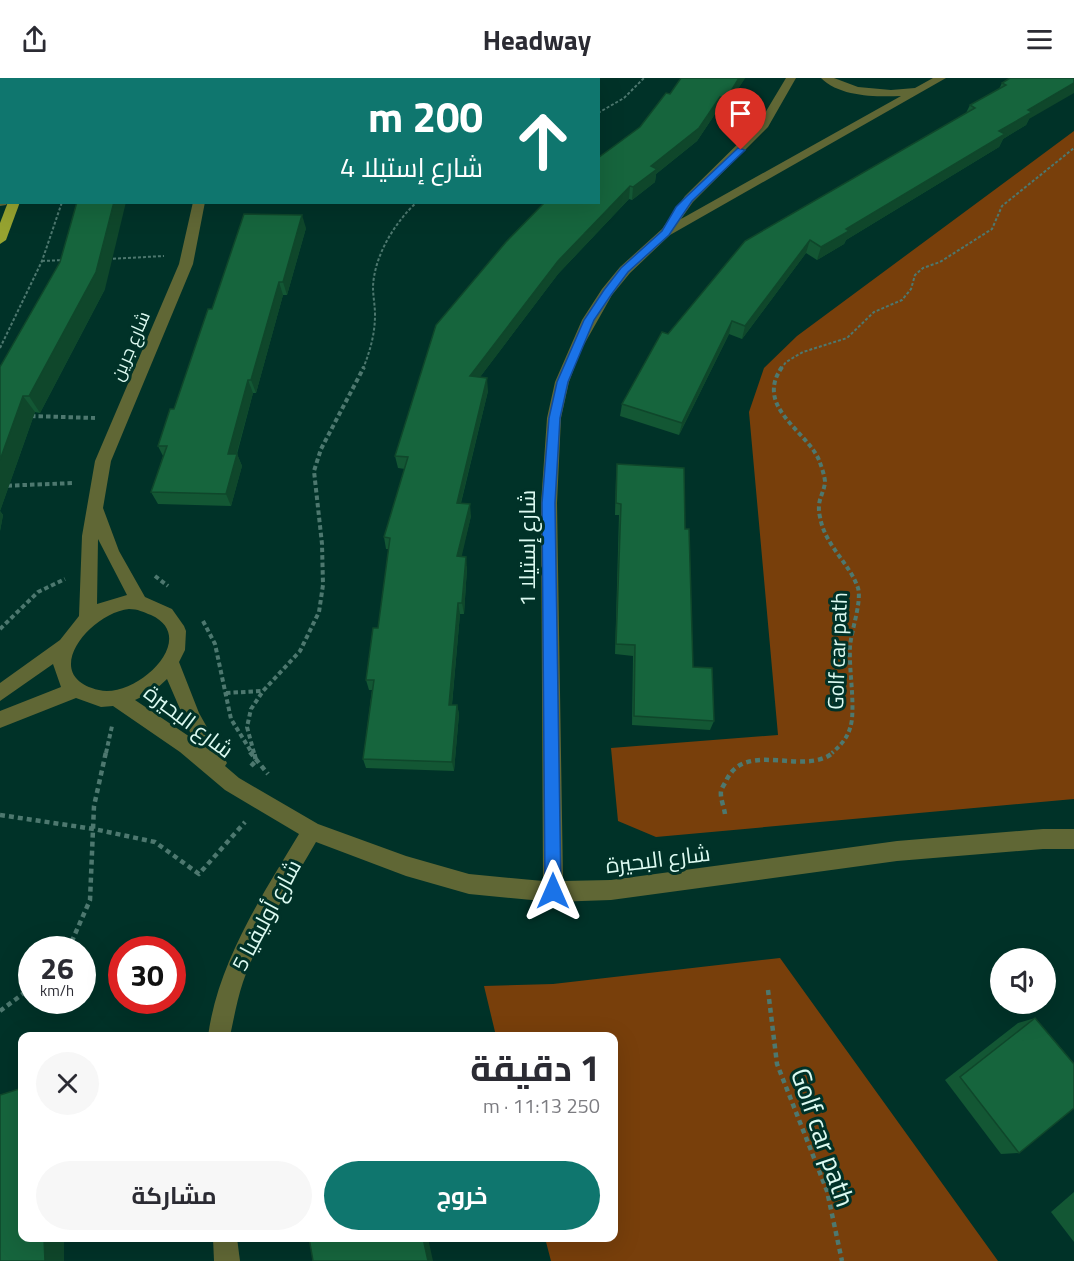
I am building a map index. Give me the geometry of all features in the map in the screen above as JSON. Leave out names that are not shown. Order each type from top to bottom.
[{"type":"main road","points":[[0,240],[13,204]]},
{"type":"street","points":[[666,232],[689,199],[764,125],[791,78]]},
{"type":"street","points":[[826,78],[845,87],[880,93],[921,90]]},
{"type":"street","name":"شارع إستيلا 1","points":[[553,891],[549,503],[554,418],[562,382],[589,320],[625,270],[666,232],[940,78]]},
{"type":"street","name":"شارع جرين","points":[[88,617],[88,567],[99,482],[111,439],[188,255],[199,204]]},
{"type":"street","name":"شارع جرين","points":[[95,505],[111,552],[139,602]]},
{"type":"street","points":[[139,602],[156,606],[170,616],[177,630],[178,647],[171,664],[157,680],[138,692],[117,698],[88,696],[76,690],[66,678],[62,663],[65,646],[74,630],[88,617],[104,608],[121,603],[139,602]]},
{"type":"street","points":[[0,693],[65,646]]},
{"type":"street","name":"شارع البحيرة","points":[[171,664],[184,705],[205,745],[232,784]]},
{"type":"street","points":[[0,720],[76,690]]},
{"type":"street","name":"شارع البحيرة","points":[[117,698],[187,746],[232,784],[312,831],[406,866],[469,884],[553,891],[611,890],[897,851],[1043,839],[1074,839]]},
{"type":"street","name":"شارع أوليفيا 5","points":[[220,1032],[230,986],[244,949],[312,831]]},
{"type":"street","points":[[225,1242],[227,1261]]},
{"type":"path","points":[[600,112],[624,98],[644,78]]},
{"type":"path","name":"Golf car path","points":[[725,814],[722,791],[731,771],[751,760],[805,762],[829,756],[846,741],[852,720],[850,646],[859,592],[852,573],[834,551],[824,533],[819,515],[819,497],[825,482],[819,459],[783,416],[775,398],[776,376],[786,362],[803,352],[847,338],[874,312],[902,300],[911,289],[915,275],[923,268],[940,262],[992,229],[1002,206],[1074,148]]},
{"type":"path","points":[[0,348],[42,261],[61,204]]},
{"type":"path","points":[[256,761],[247,727],[251,709],[262,691],[300,651],[319,612],[322,585],[322,544],[314,471],[321,449],[363,370],[372,344],[375,316],[373,286],[377,263],[394,229],[415,204]]},
{"type":"path","points":[[98,259],[188,255]]},
{"type":"path","points":[[42,261],[75,260]]},
{"type":"path","points":[[24,416],[120,419]]},
{"type":"path","points":[[0,486],[99,482]]},
{"type":"path","points":[[0,629],[38,592],[88,567]]},
{"type":"path","points":[[225,693],[262,691]]},
{"type":"path","points":[[74,936],[90,900],[94,806],[117,698]]},
{"type":"path","name":"Golf car path","points":[[768,990],[777,1064],[826,1191],[843,1261]]},
{"type":"path","points":[[0,1011],[18,998]]},
{"type":"shaded area","points":[[1074,131],[1074,799],[656,837],[618,821],[611,748],[778,735],[749,412],[764,368],[797,336]]},
{"type":"shaded area","points":[[780,958],[998,1261],[551,1261],[546,1242],[618,1242],[618,1032],[495,1032],[484,986],[553,984]]},
{"type":"building","points":[[681,78],[739,78],[726,99],[720,97],[699,128],[651,166],[657,169],[633,187],[630,186],[558,261],[470,376],[487,378],[457,503],[470,504],[457,556],[466,557],[462,603],[458,603],[449,705],[457,705],[452,762],[363,759],[374,680],[366,680],[373,628],[378,628],[390,538],[384,537],[408,457],[395,456],[436,325],[506,242],[543,204],[600,204],[600,157],[640,127],[666,93],[670,94]]},
{"type":"building","points":[[1010,78],[1074,78],[1074,83],[1028,110],[1032,112],[999,131],[1005,134],[846,229],[849,231],[821,247],[810,240],[745,326],[732,321],[682,423],[622,404],[662,332],[668,334],[745,241],[975,108],[970,105],[1006,85],[1002,83]]},
{"type":"building","points":[[76,204],[113,204],[96,272],[29,396],[23,396],[0,460],[0,367],[60,262]]},
{"type":"building","points":[[244,214],[302,215],[283,282],[279,282],[251,380],[248,380],[228,454],[237,454],[226,494],[151,492],[167,446],[158,446],[170,409],[174,409],[208,309],[212,309]]},
{"type":"building","points":[[617,464],[684,468],[685,529],[689,529],[693,667],[712,668],[714,721],[634,716],[635,645],[616,644],[621,504],[616,503]]},
{"type":"building","points":[[1035,1018],[1074,1064],[1074,1108],[1019,1153],[960,1077]]},
{"type":"building","points":[[18,1089],[18,1242],[44,1242],[45,1261],[0,1261],[0,1095]]},
{"type":"building","points":[[310,1242],[424,1242],[428,1261],[313,1261]]},
{"type":"route","points":[[553,891],[549,503],[554,418],[562,382],[574,350],[607,292],[644,250],[666,232],[672,220],[689,199],[741,150]]}]
